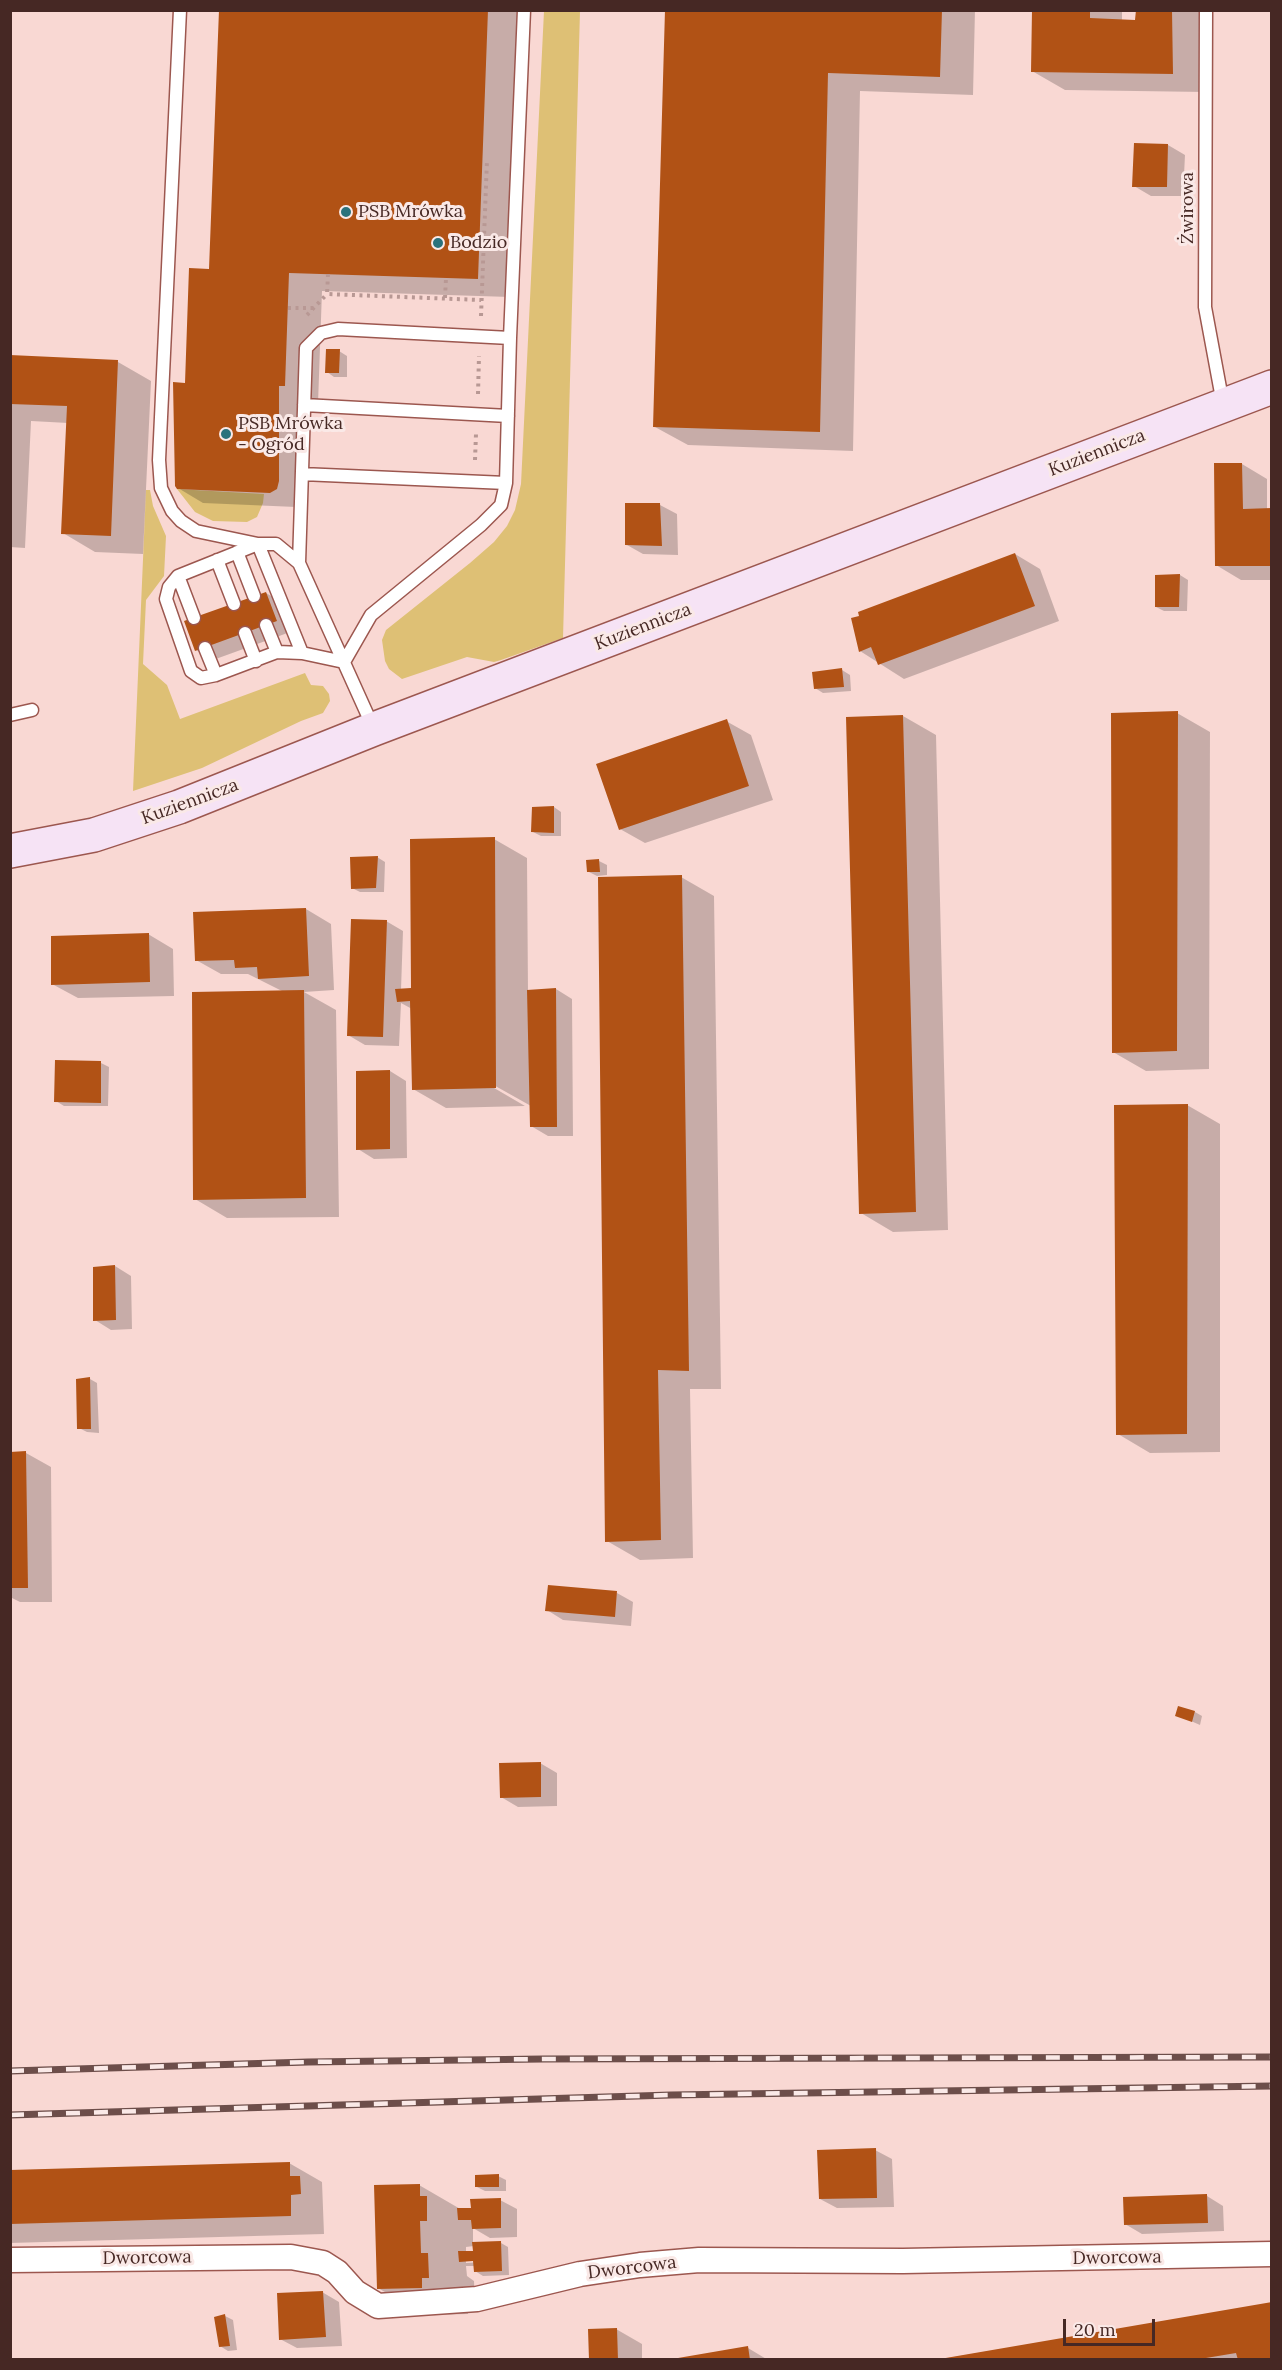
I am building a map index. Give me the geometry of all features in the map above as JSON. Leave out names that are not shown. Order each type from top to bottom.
[{"type":"main road","name":"Kuziennicza","points":[[10,851],[94,835],[179,807],[374,729],[1272,387]]},
{"type":"street","name":"Dworcowa","points":[[10,2260],[291,2257],[323,2264],[337,2272],[356,2292],[378,2306],[477,2300],[580,2274],[640,2265],[699,2260],[903,2261],[1272,2254]]},
{"type":"lane","points":[[180,10],[159,475],[166,501],[182,521],[196,531],[258,544],[276,544],[299,563],[374,729]]},
{"type":"lane","points":[[344,662],[371,615],[481,525],[501,505],[506,483],[524,10]]},
{"type":"lane","name":"Żwirowa","points":[[1206,10],[1205,307],[1223,405]]},
{"type":"lane","points":[[299,563],[306,348],[321,333],[339,329],[510,338]]},
{"type":"lane","points":[[304,405],[508,416]]},
{"type":"lane","points":[[302,474],[506,483]]},
{"type":"lane","points":[[258,544],[178,576],[169,587],[166,599],[191,671],[201,678],[216,675],[277,652],[302,652],[344,662]]},
{"type":"lane","points":[[258,544],[302,652]]},
{"type":"lane","points":[[237,552],[254,596]]},
{"type":"lane","points":[[217,560],[234,604]]},
{"type":"lane","points":[[178,576],[194,618]]},
{"type":"lane","points":[[266,625],[277,652]]},
{"type":"lane","points":[[245,633],[256,661]]},
{"type":"lane","points":[[205,648],[216,675]]},
{"type":"lane","points":[[10,715],[32,710]]},
{"type":"path","points":[[328,274],[327,294],[482,300],[487,160]]},
{"type":"path","points":[[445,298],[446,278]]},
{"type":"path","points":[[288,308],[314,308]]},
{"type":"shaded area","points":[[544,11],[580,11],[563,638],[494,662],[467,657],[402,679],[389,669],[385,661],[382,640],[386,630],[494,542],[507,526],[515,510],[521,484]]},
{"type":"shaded area","points":[[177,489],[264,494],[257,517],[247,522],[213,521],[195,512]]},
{"type":"shaded area","points":[[146,490],[150,490],[153,506],[166,536],[164,576],[146,600],[143,664],[167,685],[180,719],[305,673],[311,685],[323,686],[329,694],[330,701],[323,713],[301,721],[202,768],[133,791]]},
{"type":"building","name":"PSB Mrówka","points":[[219,10],[488,10],[478,279],[289,273],[285,386],[279,386],[279,481],[277,489],[270,493],[177,489],[175,486],[173,382],[185,383],[189,268],[209,269]]},
{"type":"building","points":[[665,10],[942,10],[940,77],[828,73],[820,432],[653,427]]},
{"type":"building","points":[[1032,10],[1090,10],[1090,18],[1135,20],[1136,10],[1172,10],[1173,74],[1031,72]]},
{"type":"building","points":[[1134,143],[1168,144],[1167,187],[1132,187]]},
{"type":"building","points":[[326,349],[340,349],[339,373],[325,373]]},
{"type":"building","points":[[10,355],[118,360],[111,536],[61,534],[67,406],[10,404]]},
{"type":"building","points":[[1214,463],[1242,463],[1243,509],[1272,508],[1272,566],[1215,566]]},
{"type":"building","points":[[625,503],[660,503],[662,546],[625,545]]},
{"type":"building","points":[[1015,553],[1035,606],[878,665],[871,647],[859,652],[851,618],[859,616],[858,612]]},
{"type":"building","points":[[1180,574],[1179,607],[1155,607],[1155,575]]},
{"type":"building","points":[[266,592],[277,621],[195,651],[184,621]]},
{"type":"building","points":[[842,668],[844,687],[814,689],[812,672]]},
{"type":"building","points":[[1178,711],[1177,1051],[1112,1053],[1111,713]]},
{"type":"building","points":[[903,715],[916,1212],[859,1214],[846,717]]},
{"type":"building","points":[[727,719],[749,786],[619,830],[596,764]]},
{"type":"building","points":[[554,806],[554,833],[531,832],[532,807]]},
{"type":"building","points":[[495,837],[496,1088],[412,1090],[410,1001],[397,1002],[395,989],[411,988],[410,839]]},
{"type":"building","points":[[378,856],[376,888],[351,889],[350,857]]},
{"type":"building","points":[[599,859],[600,872],[587,872],[586,860]]},
{"type":"building","points":[[682,875],[689,1371],[658,1370],[661,1540],[605,1542],[598,877]]},
{"type":"building","points":[[306,908],[309,976],[258,979],[257,967],[235,968],[234,960],[195,961],[193,912]]},
{"type":"building","points":[[351,919],[387,920],[383,1037],[347,1036]]},
{"type":"building","points":[[149,933],[150,982],[51,985],[51,936]]},
{"type":"building","points":[[556,988],[557,1127],[530,1127],[527,990]]},
{"type":"building","points":[[304,990],[306,1198],[193,1200],[192,992]]},
{"type":"building","points":[[55,1060],[101,1061],[101,1103],[54,1102]]},
{"type":"building","points":[[390,1070],[390,1149],[356,1150],[356,1071]]},
{"type":"building","points":[[1188,1104],[1187,1434],[1116,1435],[1114,1105]]},
{"type":"building","points":[[115,1265],[116,1320],[93,1321],[93,1267]]},
{"type":"building","points":[[90,1377],[91,1429],[77,1429],[76,1379]]},
{"type":"building","points":[[26,1451],[28,1588],[10,1588],[10,1452]]},
{"type":"building","points":[[548,1585],[617,1591],[615,1617],[545,1611]]},
{"type":"building","points":[[1178,1706],[1195,1711],[1192,1722],[1175,1716]]},
{"type":"building","points":[[541,1762],[541,1797],[500,1798],[499,1763]]},
{"type":"building","points":[[876,2148],[877,2198],[819,2199],[817,2150]]},
{"type":"building","points":[[290,2162],[290,2176],[300,2176],[301,2194],[291,2195],[291,2216],[10,2224],[10,2170]]},
{"type":"building","points":[[499,2174],[499,2187],[475,2187],[475,2175]]},
{"type":"building","points":[[420,2184],[420,2196],[427,2196],[427,2221],[420,2221],[421,2253],[428,2253],[429,2278],[422,2278],[422,2288],[377,2289],[374,2185]]},
{"type":"building","points":[[1207,2194],[1208,2223],[1124,2225],[1123,2197]]},
{"type":"building","points":[[501,2198],[501,2228],[472,2229],[471,2220],[458,2220],[457,2208],[471,2208],[470,2199]]},
{"type":"building","points":[[501,2241],[502,2271],[474,2272],[473,2261],[459,2262],[458,2251],[473,2251],[472,2242]]},
{"type":"building","points":[[323,2291],[326,2337],[279,2340],[277,2293]]},
{"type":"building","points":[[1272,2302],[1272,2360],[1238,2360],[1236,2353],[1194,2360],[934,2360]]},
{"type":"building","points":[[225,2314],[230,2346],[219,2347],[214,2317]]},
{"type":"building","points":[[617,2328],[618,2360],[589,2360],[588,2329]]},
{"type":"building","points":[[748,2346],[750,2360],[678,2360],[678,2358]]},
{"type":"railway","points":[[10,2071],[308,2062],[543,2059],[1272,2057]]},
{"type":"railway","points":[[10,2115],[671,2095],[1272,2086]]},
{"type":"place","name":"PSB Mrówka","points":[[346,212]]},
{"type":"place","name":"Bodzio","points":[[438,243]]},
{"type":"place","name":"PSB Mrówka - Ogród","points":[[226,434]]}]
